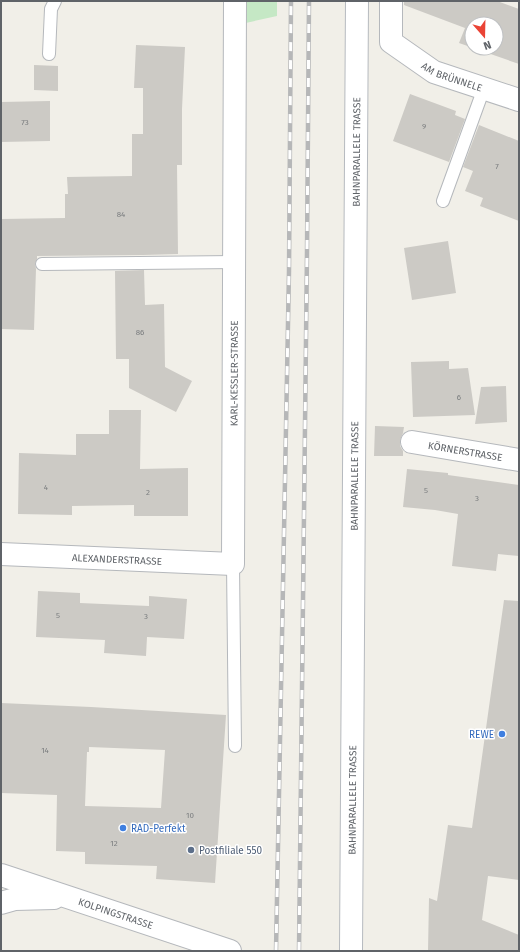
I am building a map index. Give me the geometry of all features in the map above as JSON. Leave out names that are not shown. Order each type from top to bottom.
[{"type":"street","name":"BAHNPARALLELE TRASSE","points":[[351,951],[357,1]]},
{"type":"street","name":"AM BRÜNNELE","points":[[391,1],[391,42],[434,72],[519,100]]},
{"type":"street","name":"KARL-KESSLER-STRASSE","points":[[230,5],[235,262],[233,564]]},
{"type":"street","name":"KÖRNERSTRASSE","points":[[412,442],[519,460]]},
{"type":"street","name":"ALEXANDERSTRASSE","points":[[1,554],[233,564]]},
{"type":"street","name":"KOLPINGSTRASSE","points":[[1,875],[230,951]]},
{"type":"street","points":[[1,903],[15,899],[69,898]]},
{"type":"lane","points":[[49,54],[51,9],[55,1]]},
{"type":"lane","points":[[443,201],[484,88]]},
{"type":"lane","points":[[42,264],[235,262]]},
{"type":"lane","name":"KARL-KESSLER-STRASSE","points":[[233,564],[235,746]]},
{"type":"green space","points":[[240,1],[277,1],[277,16],[241,24]]},
{"type":"building","points":[[404,1],[497,1],[519,9],[519,64],[496,56],[504,56],[504,16],[464,16],[464,28],[404,5]]},
{"type":"building","points":[[464,30],[464,45],[459,43]]},
{"type":"building","points":[[136,45],[185,47],[182,109],[182,165],[177,165],[178,254],[37,256],[35,264],[34,330],[1,329],[2,219],[65,218],[65,194],[68,194],[67,177],[132,176],[132,134],[143,134],[143,88],[134,88]]},
{"type":"building","points":[[34,65],[58,66],[58,91],[34,90]]},
{"type":"building","points":[[410,94],[456,111],[455,115],[465,119],[449,162],[393,141]]},
{"type":"building","points":[[50,101],[50,141],[1,142],[1,102]]},
{"type":"building","points":[[479,125],[519,141],[519,221],[480,206],[483,198],[465,191],[473,171],[463,167]]},
{"type":"building","points":[[448,241],[456,293],[412,300],[404,248]]},
{"type":"building","points":[[144,270],[145,305],[164,304],[165,367],[192,381],[176,412],[129,388],[129,359],[116,359],[115,271]]},
{"type":"building","points":[[449,361],[449,369],[468,368],[475,415],[413,417],[411,362]]},
{"type":"building","points":[[506,386],[507,422],[475,424],[481,387]]},
{"type":"building","points":[[109,410],[141,410],[140,469],[188,468],[188,516],[134,516],[134,505],[72,506],[72,515],[18,514],[19,453],[76,455],[76,434],[109,434]]},
{"type":"building","points":[[375,426],[404,427],[400,440],[403,456],[374,456]]},
{"type":"building","points":[[407,469],[448,473],[448,475],[519,485],[519,556],[498,554],[496,571],[452,566],[458,514],[403,507]]},
{"type":"building","points":[[38,591],[80,593],[80,603],[149,606],[149,596],[187,599],[184,639],[147,637],[146,656],[104,653],[105,640],[36,637]]},
{"type":"building","name":"REWE","points":[[504,600],[519,601],[519,880],[488,876],[482,920],[519,935],[519,951],[428,951],[429,898],[437,901],[448,825],[472,828]]},
{"type":"building","points":[[1,703],[226,715],[215,883],[156,879],[157,866],[85,864],[85,852],[56,851],[57,795],[1,793]],"holes":[[[89,747],[165,750],[161,808],[85,806],[87,752],[89,752]]]},
{"type":"railway","points":[[276,951],[289,271],[291,1]]},
{"type":"railway","points":[[299,951],[309,1]]},
{"type":"place","name":"REWE","points":[[502,734]]},
{"type":"place","name":"RAD-Perfekt","points":[[123,828]]},
{"type":"place","name":"Postfiliale 550","points":[[191,850]]}]
